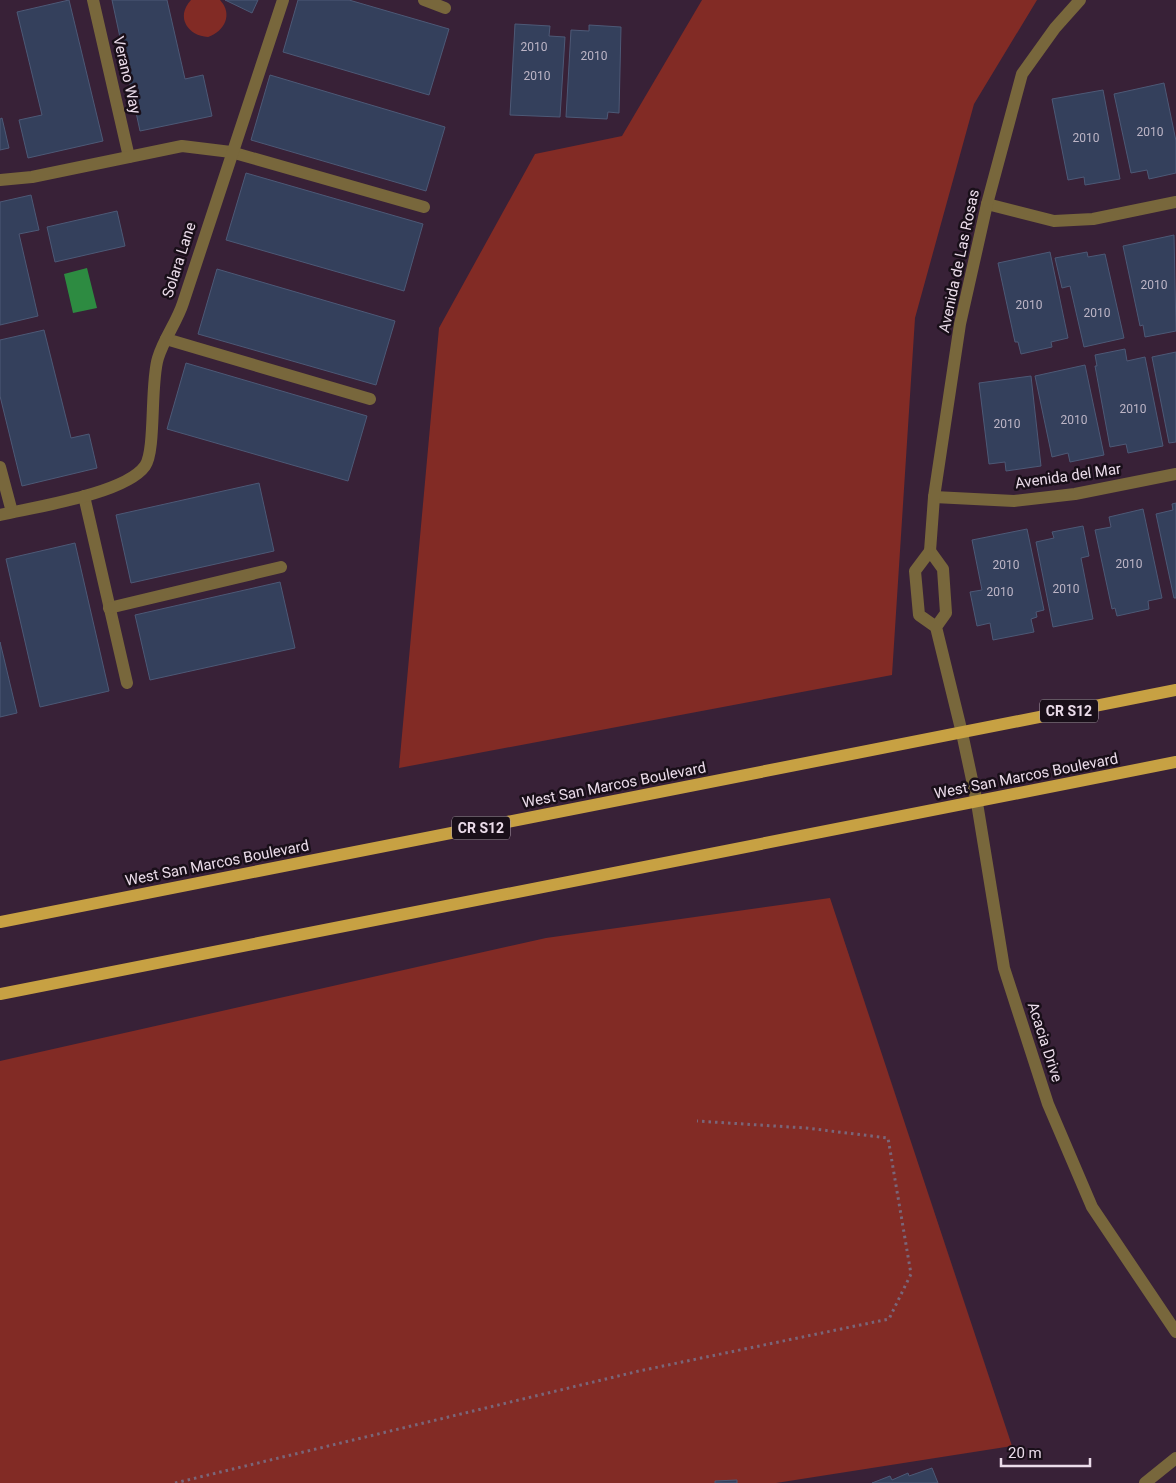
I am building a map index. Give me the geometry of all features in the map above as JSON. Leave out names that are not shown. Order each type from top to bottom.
[{"type":"main road","name":"West San Marcos Boulevard","points":[[0,922],[1176,690]]},
{"type":"main road","name":"West San Marcos Boulevard","points":[[0,994],[1176,762]]},
{"type":"street","name":"Verano Way","points":[[92,0],[129,157]]},
{"type":"street","name":"Solara Lane","points":[[0,467],[6,513],[84,496],[132,479],[146,466],[151,448],[152,388],[158,357],[182,305],[231,152],[283,0]]},
{"type":"street","points":[[424,0],[445,8]]},
{"type":"street","name":"Avenida de Las Rosas","points":[[930,551],[934,497],[960,324],[987,204],[1022,74],[1054,28],[1080,0]]},
{"type":"street","points":[[0,180],[32,177],[182,146],[231,152],[424,207]]},
{"type":"street","points":[[987,204],[1054,221],[1093,219],[1176,202]]},
{"type":"street","points":[[166,339],[370,399]]},
{"type":"street","name":"Avenida del Mar","points":[[934,497],[1014,501],[1075,494],[1176,474]]},
{"type":"street","points":[[84,496],[127,683]]},
{"type":"street","points":[[936,627],[946,613],[943,570],[930,551],[915,571],[919,615],[936,627],[962,733]]},
{"type":"street","points":[[109,608],[281,567]]},
{"type":"street","name":"Acacia Drive","points":[[962,733],[976,802],[1004,968],[1048,1104],[1092,1207],[1176,1332]]},
{"type":"street","points":[[1145,1483],[1176,1458]]},
{"type":"path","points":[[175,1483],[639,1371],[889,1319],[911,1274],[888,1138],[806,1128],[697,1121]]},
{"type":"shaded area","points":[[191,0],[220,0],[224,5],[226,16],[225,22],[219,31],[208,37],[201,36],[190,29],[184,19],[184,13],[186,6]]},
{"type":"shaded area","points":[[702,0],[1037,0],[974,104],[915,318],[892,675],[399,768],[439,328],[535,154],[622,136]]},
{"type":"shaded area","points":[[87,268],[97,308],[73,313],[64,274]]},
{"type":"shaded area","points":[[830,898],[1012,1446],[776,1483],[0,1483],[0,1061],[546,938]]},
{"type":"building","points":[[69,0],[103,141],[28,158],[19,120],[42,115],[17,12]]},
{"type":"building","points":[[112,0],[167,0],[185,79],[203,75],[212,116],[140,131]]},
{"type":"building","points":[[225,0],[258,0],[252,13]]},
{"type":"building","points":[[298,0],[349,0],[449,29],[429,95],[283,52]]},
{"type":"building","points":[[515,24],[550,26],[549,36],[565,37],[560,117],[510,115]]},
{"type":"building","points":[[589,25],[621,27],[619,113],[608,112],[607,119],[566,117],[571,30],[589,31]]},
{"type":"building","points":[[270,75],[445,127],[426,191],[251,140]]},
{"type":"building","points":[[1164,83],[1176,141],[1176,173],[1149,179],[1147,170],[1131,173],[1114,94]]},
{"type":"building","points":[[1103,90],[1120,179],[1085,185],[1084,177],[1068,180],[1052,99]]},
{"type":"building","points":[[2,118],[9,148],[0,150],[0,119]]},
{"type":"building","points":[[246,173],[423,224],[404,291],[226,240]]},
{"type":"building","points":[[31,195],[39,230],[19,234],[38,316],[0,325],[0,202]]},
{"type":"building","points":[[117,211],[125,246],[55,262],[47,227]]},
{"type":"building","points":[[1174,235],[1176,331],[1145,337],[1143,325],[1140,326],[1123,246]]},
{"type":"building","points":[[1050,252],[1068,338],[1051,342],[1052,347],[1021,354],[1018,342],[1015,342],[998,263]]},
{"type":"building","points":[[1087,252],[1088,257],[1105,254],[1124,338],[1084,347],[1070,286],[1062,288],[1055,258]]},
{"type":"building","points":[[217,269],[395,321],[376,385],[198,334]]},
{"type":"building","points":[[44,330],[71,438],[89,434],[97,468],[22,486],[0,396],[0,340]]},
{"type":"building","points":[[1125,349],[1127,361],[1145,357],[1163,446],[1128,453],[1126,444],[1110,447],[1095,366],[1097,366],[1095,355]]},
{"type":"building","points":[[1176,352],[1176,442],[1169,443],[1152,357]]},
{"type":"building","points":[[186,363],[367,416],[348,481],[167,429]]},
{"type":"building","points":[[1085,365],[1104,455],[1070,462],[1068,453],[1052,457],[1035,376]]},
{"type":"building","points":[[1031,376],[1041,466],[1006,471],[1005,462],[989,464],[979,383]]},
{"type":"building","points":[[259,483],[274,551],[131,583],[116,515]]},
{"type":"building","points":[[1176,503],[1176,598],[1174,598],[1156,514],[1173,510],[1172,504]]},
{"type":"building","points":[[1143,509],[1162,598],[1148,601],[1149,609],[1117,616],[1115,608],[1112,609],[1095,530],[1111,527],[1109,517]]},
{"type":"building","points":[[1083,526],[1089,556],[1081,558],[1093,619],[1053,627],[1036,542],[1054,538],[1052,532]]},
{"type":"building","points":[[1027,529],[1044,610],[1036,612],[1037,617],[1031,619],[1034,632],[993,640],[990,623],[977,626],[970,592],[982,590],[972,540]]},
{"type":"building","points":[[75,543],[109,691],[40,707],[6,559]]},
{"type":"building","points":[[280,582],[295,648],[150,680],[135,615]]},
{"type":"building","points":[[0,642],[17,713],[0,717]]},
{"type":"building","points":[[932,1468],[938,1483],[872,1483],[890,1476],[892,1480],[908,1473],[909,1476]]},
{"type":"building","points":[[737,1480],[737,1483],[715,1483],[715,1481]]}]
